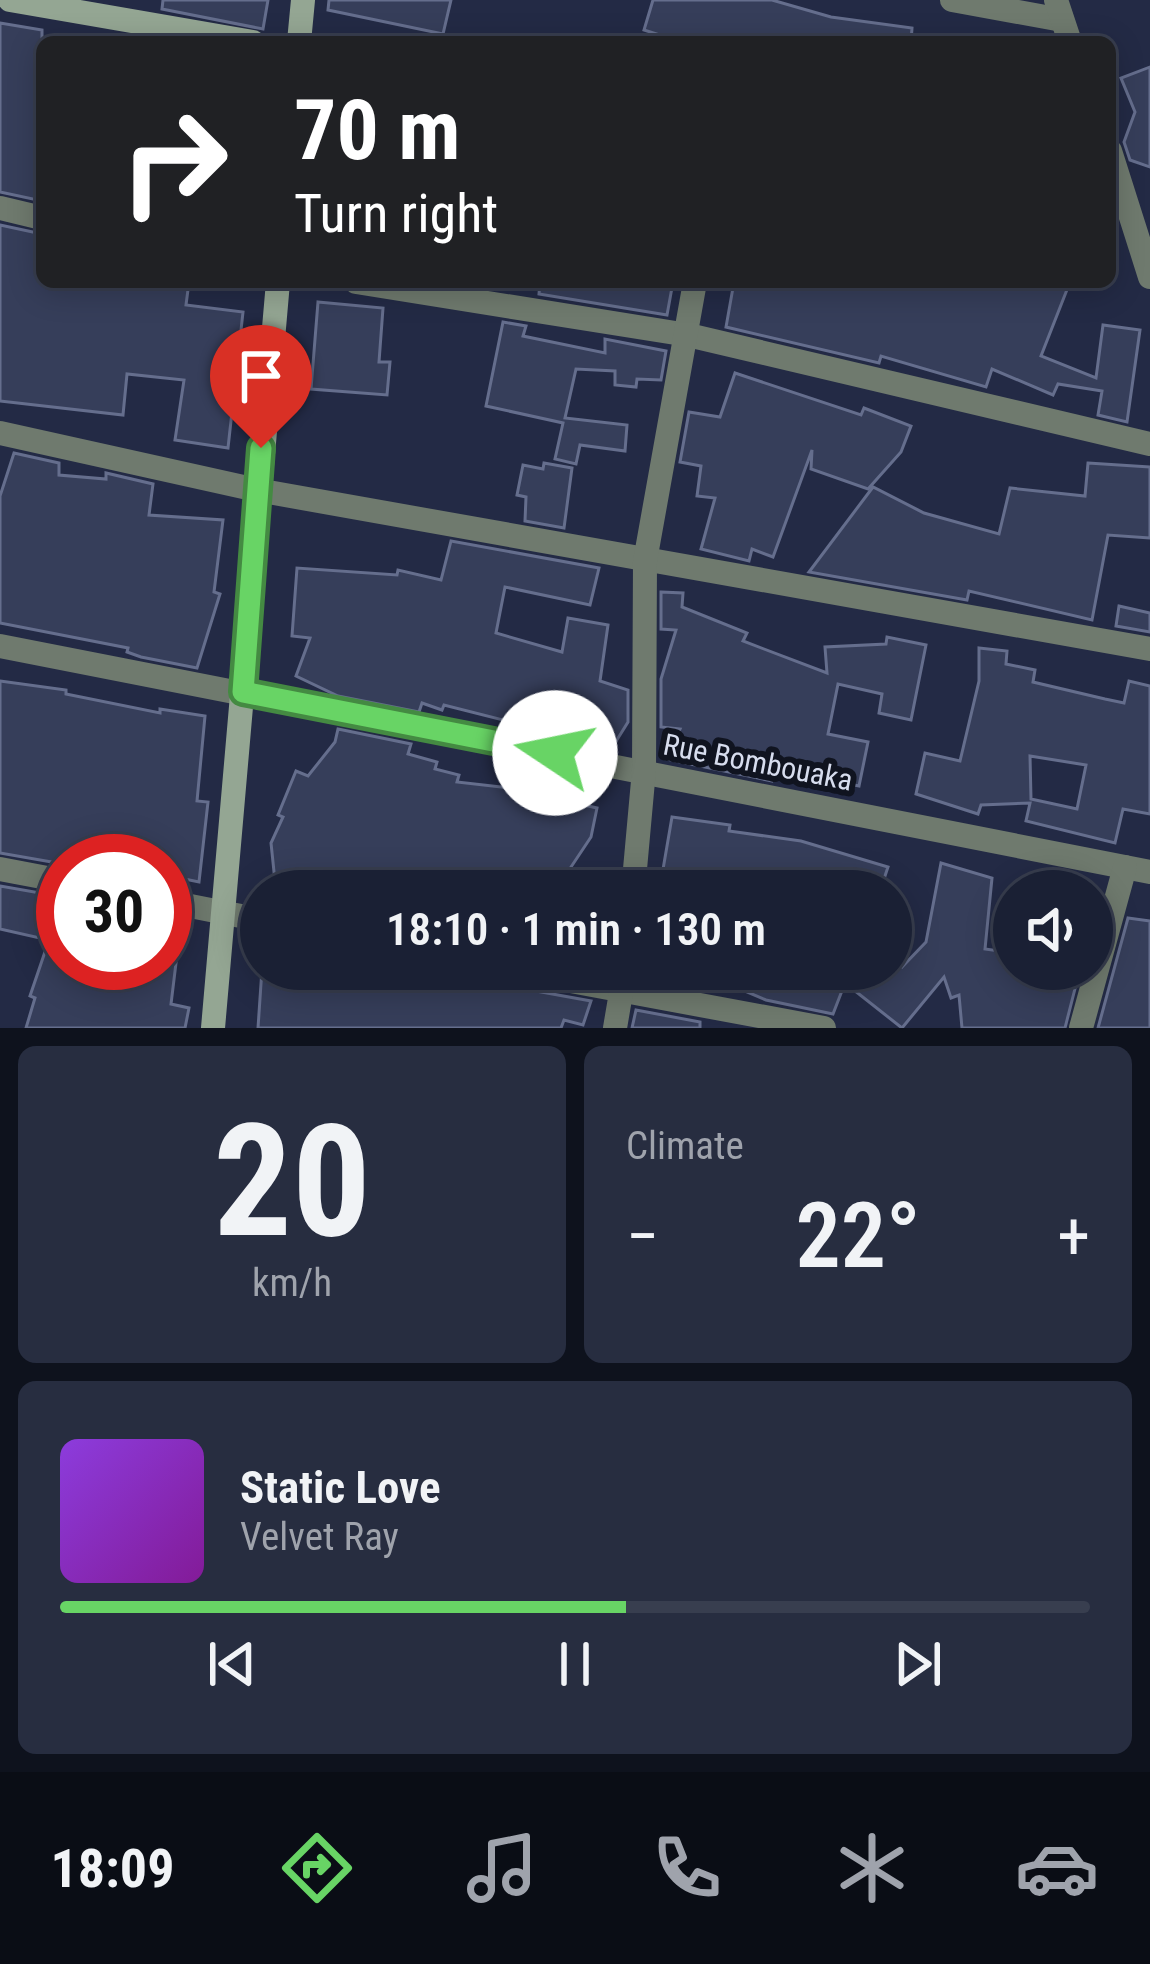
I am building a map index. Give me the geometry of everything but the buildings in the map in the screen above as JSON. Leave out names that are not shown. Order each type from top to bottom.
[{"type":"main road","points":[[10,0],[218,36]]},
{"type":"main road","points":[[300,36],[303,0]]},
{"type":"main road","points":[[213,1028],[219,911],[277,288]]},
{"type":"street","points":[[952,0],[1063,21]]},
{"type":"street","points":[[1116,168],[1150,277]]},
{"type":"street","points":[[0,208],[36,217]]},
{"type":"street","points":[[394,288],[688,335],[1150,444]]},
{"type":"street","points":[[635,870],[644,770],[645,561],[694,288]]},
{"type":"street","points":[[0,433],[257,490],[1150,649]]},
{"type":"street","name":"Rue Bombouaka","points":[[0,646],[1138,870]]},
{"type":"street","points":[[0,869],[36,876]]},
{"type":"street","points":[[1081,1028],[1138,870]]},
{"type":"street","points":[[192,906],[240,916]]},
{"type":"street","points":[[615,1028],[622,990]]},
{"type":"street","points":[[662,990],[824,1028]]},
{"type":"route","points":[[261,448],[243,692],[555,753]]}]
